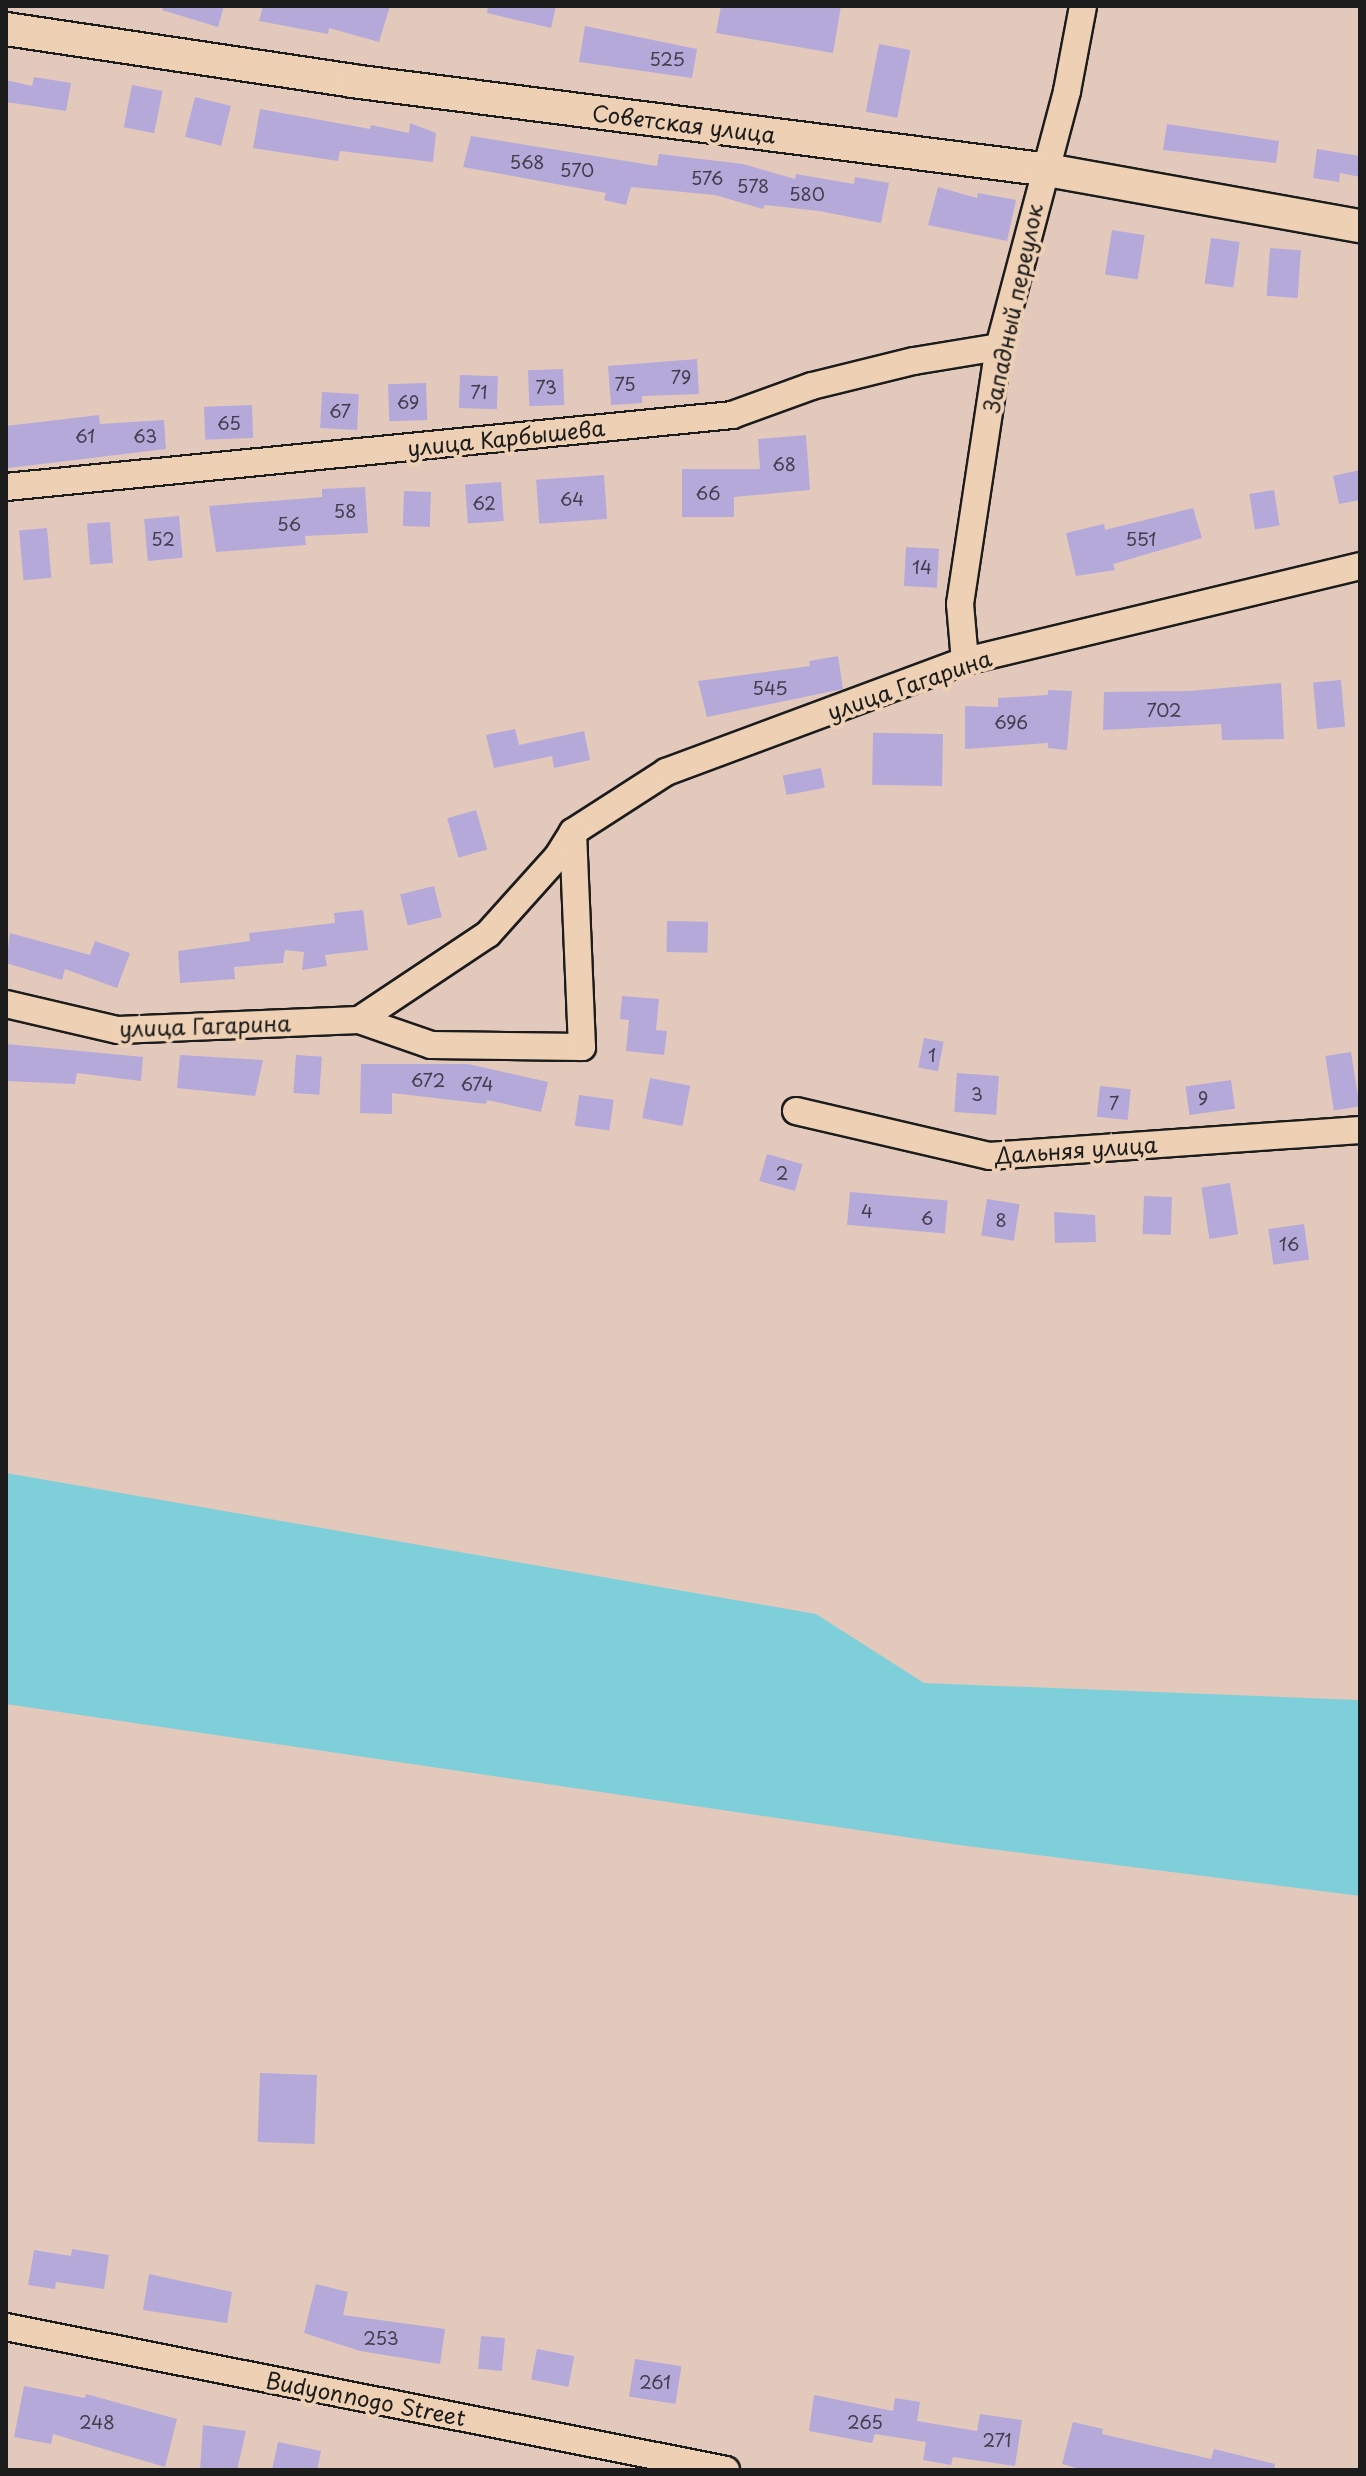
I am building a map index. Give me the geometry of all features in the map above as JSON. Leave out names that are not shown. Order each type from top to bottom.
[{"type":"street","name":"Западный переулок","points":[[965,661],[960,604],[999,347],[1042,169],[1067,91],[1083,6]]},
{"type":"street","name":"Советская улица","points":[[6,29],[352,81],[1042,169],[1360,226]]},
{"type":"street","name":"улица Карбышева","points":[[6,487],[732,415],[899,364],[999,347]]},
{"type":"street","name":"улица Гагарина","points":[[359,1020],[488,934],[558,856],[573,832],[666,772],[965,661],[1360,566]]},
{"type":"street","name":"улица Гагарина","points":[[6,1004],[118,1030],[359,1020],[431,1045],[582,1047],[573,832]]},
{"type":"street","name":"Дальняя улица","points":[[796,1111],[989,1156],[1360,1130]]},
{"type":"street","name":"Budyonnogo Street","points":[[6,2327],[726,2470]]},
{"type":"water","points":[[6,1473],[816,1614],[924,1683],[1360,1700],[1360,1896],[959,1845],[6,1704]]},
{"type":"building","points":[[163,6],[224,6],[218,27],[162,10]]},
{"type":"building","points":[[263,6],[390,6],[379,42],[329,28],[328,34],[259,21]]},
{"type":"building","points":[[488,6],[556,6],[551,28],[487,13]]},
{"type":"building","points":[[721,6],[841,6],[833,53],[716,33]]},
{"type":"building","points":[[585,26],[697,49],[692,78],[579,62]]},
{"type":"building","points":[[879,44],[910,50],[897,118],[866,112]]},
{"type":"building","points":[[34,77],[71,83],[66,111],[6,102],[6,80],[32,86]]},
{"type":"building","points":[[132,85],[162,91],[154,133],[124,127]]},
{"type":"building","points":[[195,97],[231,106],[221,146],[185,137]]},
{"type":"building","points":[[260,109],[409,133],[410,123],[436,133],[433,162],[340,151],[338,161],[253,148]]},
{"type":"building","points":[[1167,124],[1279,141],[1276,163],[1163,150]]},
{"type":"building","points":[[471,136],[657,166],[659,154],[743,164],[795,179],[796,174],[854,184],[855,177],[889,183],[881,223],[819,211],[765,205],[763,209],[715,195],[631,187],[626,205],[604,200],[606,193],[463,167]]},
{"type":"building","points":[[1317,149],[1360,156],[1360,177],[1340,173],[1339,182],[1313,178]]},
{"type":"building","points":[[938,187],[977,198],[978,193],[1016,200],[1007,241],[928,225]]},
{"type":"building","points":[[1112,230],[1145,235],[1138,280],[1105,274]]},
{"type":"building","points":[[1211,238],[1240,242],[1233,288],[1205,284]]},
{"type":"building","points":[[1270,248],[1301,250],[1298,298],[1267,296]]},
{"type":"building","points":[[697,359],[699,394],[642,396],[642,403],[611,405],[608,366]]},
{"type":"building","points":[[563,369],[564,405],[529,406],[528,370]]},
{"type":"building","points":[[460,375],[498,376],[497,409],[459,408]]},
{"type":"building","points":[[426,383],[427,420],[389,421],[388,384]]},
{"type":"building","points":[[322,392],[359,394],[357,430],[320,428]]},
{"type":"building","points":[[252,405],[253,438],[205,440],[204,407]]},
{"type":"building","points":[[99,415],[100,424],[164,420],[166,449],[8,468],[6,426]]},
{"type":"building","points":[[806,435],[810,490],[734,497],[734,517],[682,517],[682,469],[760,469],[758,439]]},
{"type":"building","points":[[1360,470],[1360,500],[1339,504],[1333,476]]},
{"type":"building","points":[[604,475],[607,519],[539,524],[536,480]]},
{"type":"building","points":[[501,482],[504,521],[468,523],[465,485]]},
{"type":"building","points":[[365,487],[368,533],[305,536],[306,545],[216,552],[209,506],[322,497],[322,489]]},
{"type":"building","points":[[1274,490],[1280,526],[1255,529],[1249,494]]},
{"type":"building","points":[[404,491],[431,492],[430,527],[403,526]]},
{"type":"building","points":[[1193,508],[1202,538],[1113,564],[1115,570],[1076,576],[1066,533],[1104,524],[1105,530]]},
{"type":"building","points":[[179,516],[183,558],[148,561],[144,519]]},
{"type":"building","points":[[110,522],[113,563],[90,565],[87,524]]},
{"type":"building","points":[[47,528],[51,578],[23,580],[19,530]]},
{"type":"building","points":[[906,547],[939,549],[937,588],[904,586]]},
{"type":"building","points":[[838,656],[843,689],[707,717],[698,681],[810,666],[809,661]]},
{"type":"building","points":[[1341,680],[1345,727],[1317,729],[1313,682]]},
{"type":"building","points":[[1281,683],[1284,739],[1222,740],[1221,724],[1103,730],[1104,692],[1189,691]]},
{"type":"building","points":[[1048,690],[1072,691],[1067,750],[1048,748],[1048,743],[965,749],[965,706],[998,707],[998,698],[1048,695]]},
{"type":"building","points":[[515,729],[519,745],[584,731],[590,760],[554,768],[552,756],[494,768],[486,735]]},
{"type":"building","points":[[873,733],[943,734],[942,786],[872,785]]},
{"type":"building","points":[[821,768],[825,788],[787,795],[783,775]]},
{"type":"building","points":[[476,810],[487,849],[458,858],[447,818]]},
{"type":"building","points":[[434,886],[442,917],[408,926],[400,894]]},
{"type":"building","points":[[363,910],[368,950],[325,955],[327,966],[302,970],[304,952],[285,950],[283,963],[234,967],[235,979],[180,983],[178,951],[250,941],[249,933],[335,923],[334,913]]},
{"type":"building","points":[[667,921],[708,922],[707,953],[666,952]]},
{"type":"building","points":[[10,933],[90,955],[95,941],[130,953],[117,988],[65,969],[62,980],[6,963]]},
{"type":"building","points":[[622,996],[659,999],[656,1030],[667,1031],[664,1055],[626,1051],[629,1020],[620,1019]]},
{"type":"building","points":[[924,1038],[944,1042],[938,1071],[918,1067]]},
{"type":"building","points":[[6,1044],[143,1057],[141,1081],[77,1073],[75,1084],[6,1081]]},
{"type":"building","points":[[1351,1052],[1360,1106],[1334,1110],[1325,1056]]},
{"type":"building","points":[[180,1055],[263,1060],[255,1096],[177,1088]]},
{"type":"building","points":[[296,1055],[322,1057],[319,1095],[293,1093]]},
{"type":"building","points":[[361,1064],[468,1064],[548,1082],[541,1112],[487,1100],[486,1104],[392,1093],[392,1114],[360,1113]]},
{"type":"building","points":[[957,1073],[999,1076],[996,1115],[954,1112]]},
{"type":"building","points":[[650,1078],[690,1086],[682,1126],[642,1118]]},
{"type":"building","points":[[1231,1080],[1235,1109],[1189,1115],[1185,1086]]},
{"type":"building","points":[[1100,1086],[1131,1089],[1128,1120],[1097,1117]]},
{"type":"building","points":[[579,1095],[614,1100],[609,1131],[575,1126]]},
{"type":"building","points":[[767,1154],[803,1164],[795,1191],[759,1181]]},
{"type":"building","points":[[1230,1183],[1238,1234],[1209,1239],[1201,1188]]},
{"type":"building","points":[[850,1192],[948,1201],[945,1233],[847,1225]]},
{"type":"building","points":[[1144,1196],[1172,1197],[1171,1235],[1143,1234]]},
{"type":"building","points":[[987,1199],[1020,1204],[1014,1241],[981,1236]]},
{"type":"building","points":[[1054,1212],[1095,1215],[1096,1242],[1055,1243]]},
{"type":"building","points":[[1304,1224],[1309,1260],[1273,1265],[1268,1229]]},
{"type":"building","points":[[260,2073],[317,2075],[315,2144],[258,2142]]},
{"type":"building","points":[[72,2249],[109,2255],[104,2289],[56,2282],[55,2289],[28,2285],[34,2250],[71,2256]]},
{"type":"building","points":[[149,2274],[232,2292],[227,2323],[143,2310]]},
{"type":"building","points":[[316,2284],[348,2292],[343,2315],[445,2329],[440,2364],[360,2351],[304,2333]]},
{"type":"building","points":[[481,2336],[505,2338],[502,2371],[478,2369]]},
{"type":"building","points":[[537,2349],[574,2356],[568,2387],[531,2379]]},
{"type":"building","points":[[635,2359],[681,2366],[675,2404],[629,2397]]},
{"type":"building","points":[[24,2386],[85,2398],[86,2394],[177,2419],[165,2467],[53,2434],[51,2444],[14,2437]]},
{"type":"building","points":[[814,2395],[893,2411],[895,2398],[920,2402],[917,2421],[977,2431],[980,2414],[1022,2420],[1015,2466],[953,2457],[951,2465],[923,2460],[926,2442],[875,2434],[872,2443],[809,2431]]},
{"type":"building","points":[[1073,2422],[1103,2429],[1102,2434],[1211,2459],[1214,2449],[1275,2464],[1274,2470],[1084,2470],[1062,2464]]},
{"type":"building","points":[[203,2425],[246,2431],[237,2470],[200,2470]]},
{"type":"building","points":[[278,2442],[321,2451],[317,2470],[272,2470]]}]
